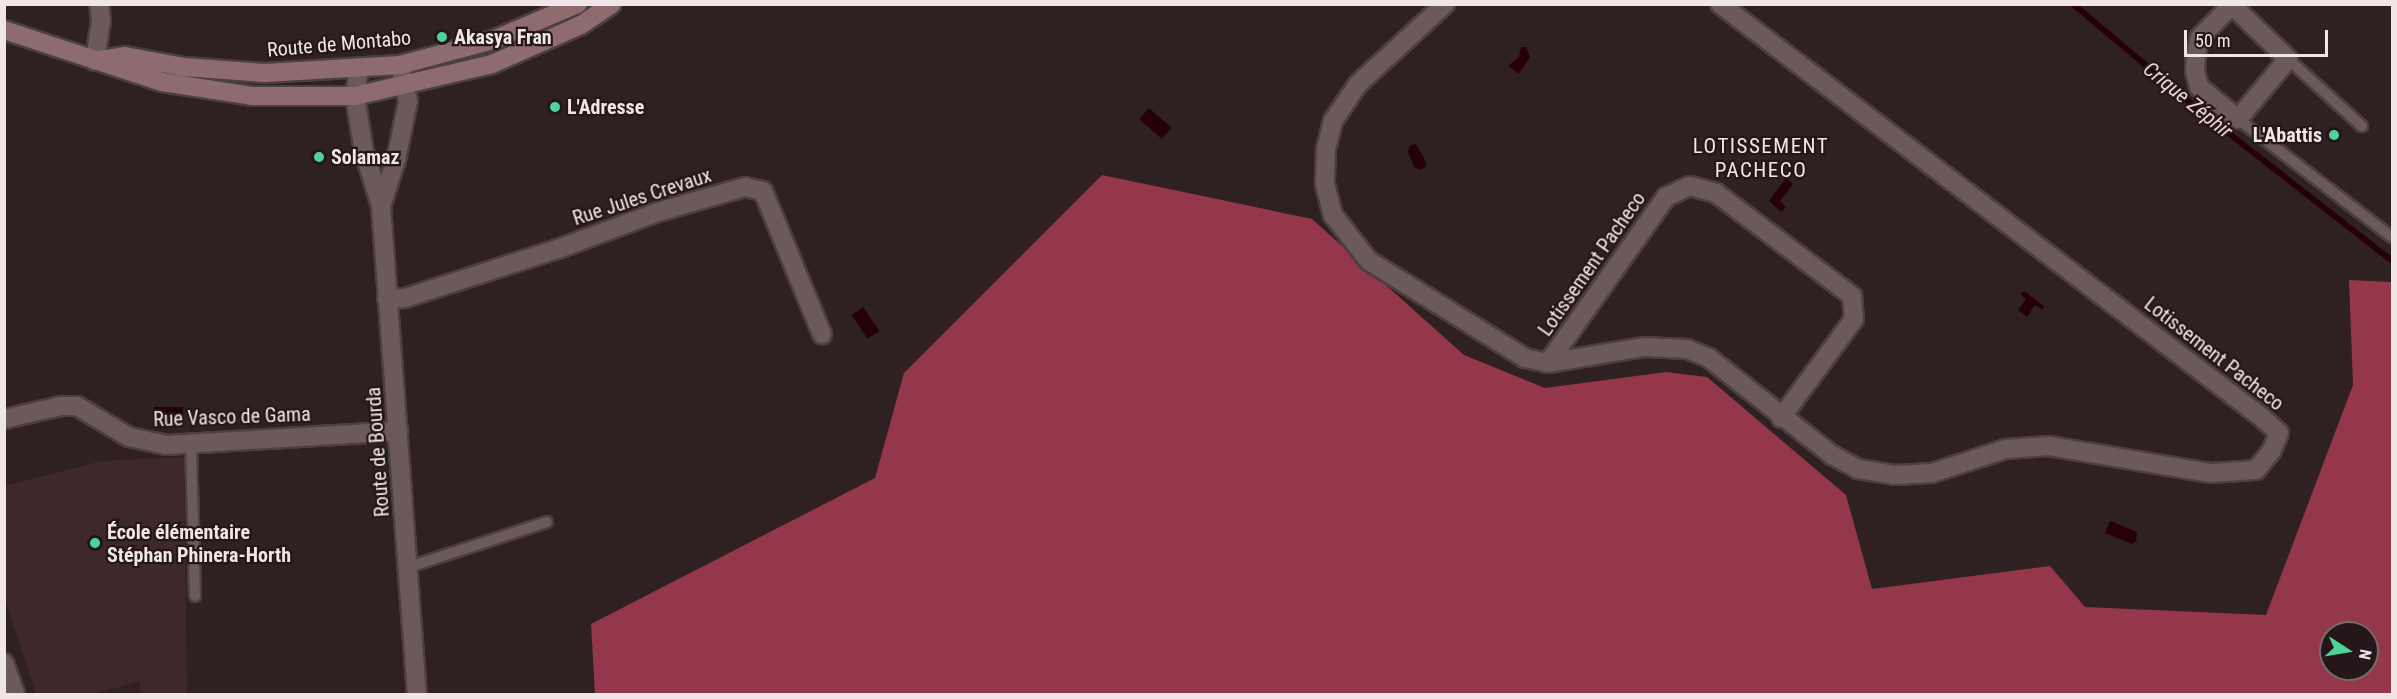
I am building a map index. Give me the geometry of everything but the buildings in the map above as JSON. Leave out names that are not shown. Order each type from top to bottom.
[{"type":"main road","name":"Route de Montabo","points":[[4,30],[162,82],[252,96],[355,96],[492,64],[581,25],[612,4]]},
{"type":"main road","name":"Route de Montabo","points":[[95,61],[125,56],[184,67],[265,73],[400,65],[493,40],[574,5]]},
{"type":"street","points":[[95,61],[101,20],[99,4]]},
{"type":"street","name":"Lotissement Pacheco","points":[[1445,4],[1358,84],[1333,121],[1326,150],[1325,184],[1333,215],[1369,261],[1525,358],[1548,363],[1645,347],[1687,349],[1709,358],[1832,456],[1858,469],[1895,475],[1932,473],[2006,449],[2049,446],[2211,473],[2256,470],[2272,450],[2279,433],[2203,372],[1720,4]]},
{"type":"street","points":[[2232,4],[2288,59],[2238,120],[2199,87],[2196,54],[2200,37],[2232,4]]},
{"type":"street","points":[[574,5],[581,25]]},
{"type":"street","name":"Route de Bourda","points":[[381,206],[396,160],[408,101],[400,65]]},
{"type":"street","name":"Route de Bourda","points":[[359,68],[355,96],[364,152],[381,206],[417,694]]},
{"type":"street","name":"Lotissement Pacheco","points":[[1548,363],[1666,197],[1690,186],[1716,193],[1852,296],[1854,319],[1781,417]]},
{"type":"street","name":"Rue Jules Crevaux","points":[[387,299],[405,298],[558,249],[661,211],[746,188],[763,191],[822,334]]},
{"type":"street","name":"Rue Vasco de Gama","points":[[4,418],[61,406],[77,406],[140,442],[166,445],[399,431]]},
{"type":"street","points":[[4,663],[15,694]]},
{"type":"lane","points":[[2288,59],[2362,126]]},
{"type":"lane","points":[[2238,120],[2392,237]]},
{"type":"lane","points":[[191,444],[195,596]]},
{"type":"lane","points":[[409,567],[547,522]]},
{"type":"shaded area","points":[[1521,47],[1526,47],[1530,57],[1519,74],[1508,66],[1519,57]]},
{"type":"shaded area","points":[[1149,108],[1172,128],[1162,139],[1139,119]]},
{"type":"shaded area","points":[[1416,144],[1426,166],[1420,170],[1414,167],[1408,152],[1410,146]]},
{"type":"shaded area","points":[[1102,175],[1312,219],[1464,355],[1545,388],[1666,372],[1707,377],[1846,495],[1872,589],[2050,566],[2085,607],[2266,615],[2353,385],[2349,280],[2392,282],[2392,694],[595,694],[591,624],[875,478],[904,373]]},
{"type":"shaded area","points":[[1786,178],[1793,184],[1780,201],[1786,207],[1781,212],[1769,201]]},
{"type":"shaded area","points":[[2024,291],[2044,306],[2043,310],[2035,305],[2027,317],[2018,310],[2026,299],[2020,294]]},
{"type":"shaded area","points":[[863,307],[879,331],[868,339],[851,315]]},
{"type":"shaded area","points":[[154,407],[183,407],[183,420],[154,420]]},
{"type":"shaded area","name":"École élémentaire Stéphan Phinera-Horth","points":[[184,457],[187,694],[140,694],[140,681],[94,694],[36,694],[5,600],[5,486],[101,461]]},
{"type":"shaded area","points":[[2110,521],[2137,532],[2136,541],[2132,544],[2105,533]]},
{"type":"waterway","name":"Crique Zéphir","points":[[2073,4],[2199,110],[2390,259]]},
{"type":"place","name":"Akasya Fran","points":[[442,37]]},
{"type":"place","name":"L'Adresse","points":[[555,107]]},
{"type":"place","name":"L'Abattis","points":[[2334,135]]},
{"type":"place","name":"Solamaz","points":[[319,157]]},
{"type":"place","name":"École élémentaire Stéphan Phinera-Horth","points":[[95,543]]},
{"type":"district","name":"LOTISSEMENT PACHECO","points":[[1761,158]]}]
